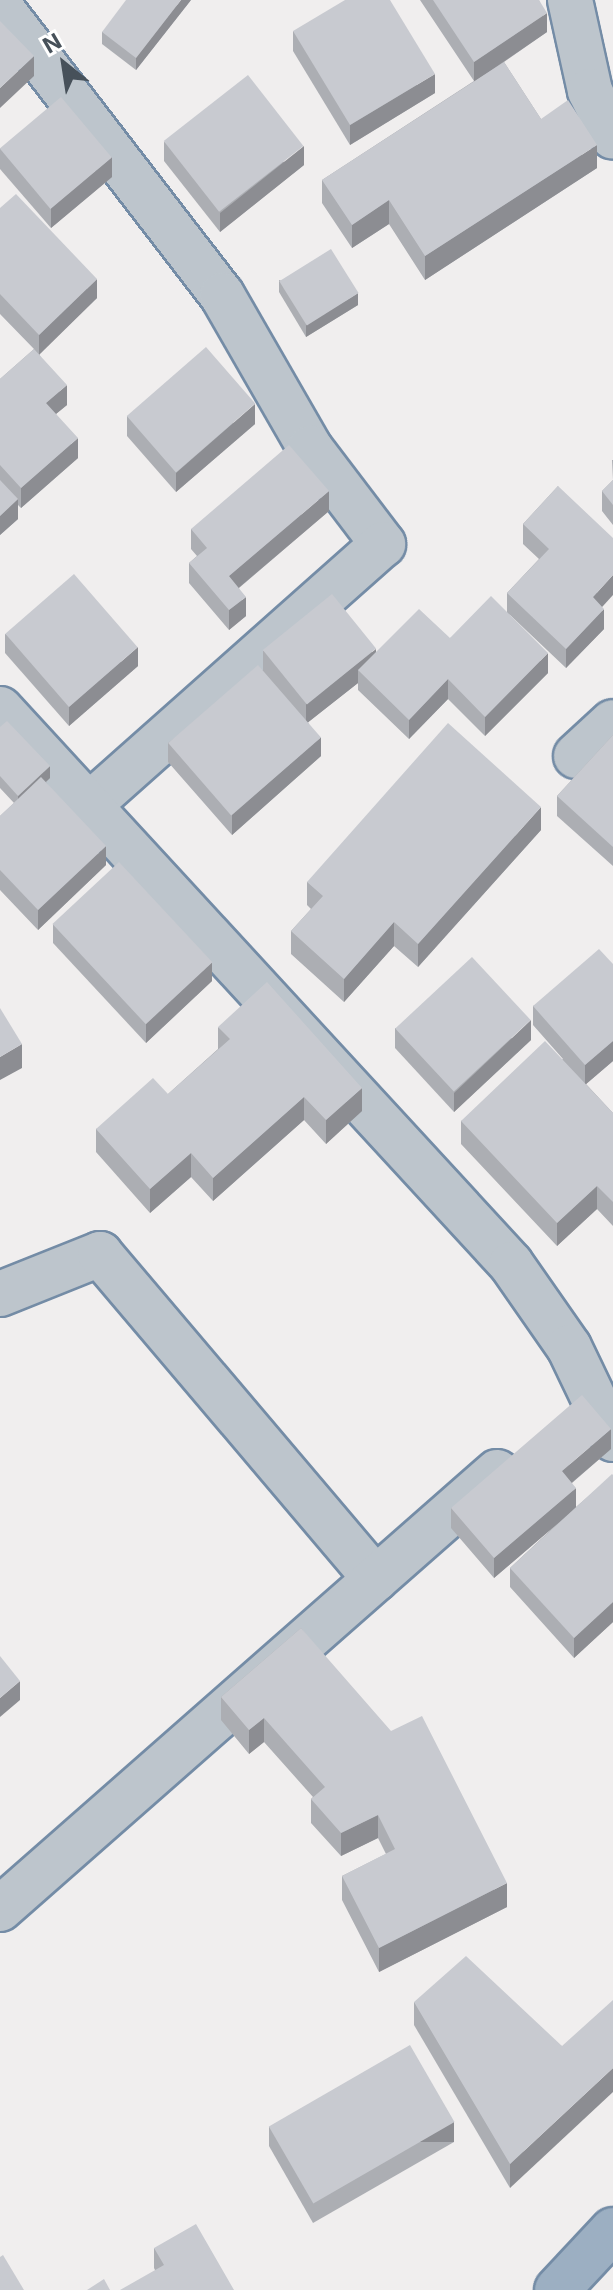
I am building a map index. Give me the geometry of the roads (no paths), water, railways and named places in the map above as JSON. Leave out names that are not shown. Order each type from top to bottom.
[{"type":"highway","points":[[557,2290],[613,2230]]},
{"type":"street","points":[[570,0],[590,91],[613,137]]},
{"type":"street","points":[[0,7],[222,295],[310,448],[383,544],[90,804]]},
{"type":"street","points":[[0,709],[511,1264],[602,1380],[613,1439]]},
{"type":"street","points":[[576,756],[613,722]]},
{"type":"street","points":[[0,1294],[100,1254],[376,1579]]},
{"type":"street","points":[[0,1909],[602,1380]]}]
